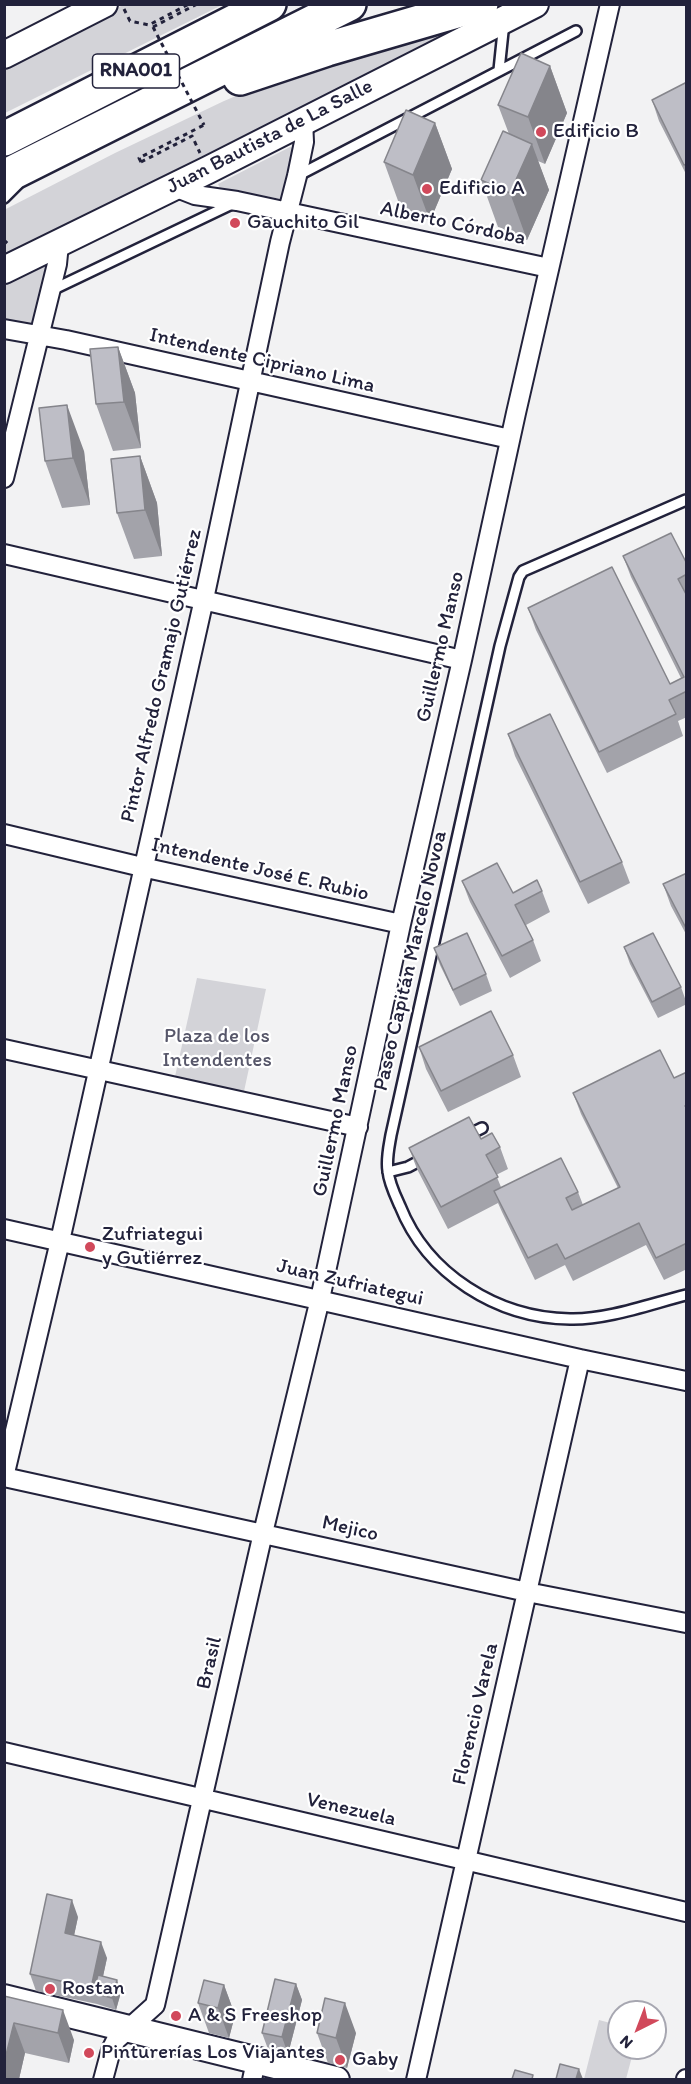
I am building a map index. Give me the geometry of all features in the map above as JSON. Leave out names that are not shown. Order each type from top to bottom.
[{"type":"highway","name":"RNA001","points":[[4,139],[269,4]]},
{"type":"highway","name":"RNA001","points":[[4,177],[349,4]]},
{"type":"highway","points":[[122,118],[327,48],[492,13]]},
{"type":"street","points":[[4,55],[104,4]]},
{"type":"street","name":"Juan Bautista de La Salle","points":[[4,270],[208,170],[303,120],[492,13],[535,4]]},
{"type":"street","name":"Guillermo Manso","points":[[320,1299],[401,924],[610,4]]},
{"type":"street","name":"Pintor Alfredo Gramajo Gutiérrez","points":[[4,1477],[60,1240],[204,599],[297,176],[304,142],[303,120]]},
{"type":"street","name":"Alberto Córdoba","points":[[172,186],[195,195],[237,201],[549,268]]},
{"type":"street","points":[[4,477],[57,264],[59,244]]},
{"type":"street","name":"Intendente Cipriano Lima","points":[[4,329],[66,340],[510,439]]},
{"type":"street","points":[[4,554],[462,660]]},
{"type":"street","name":"Intendente José E. Rubio","points":[[4,834],[401,924]]},
{"type":"street","points":[[4,1049],[358,1127]]},
{"type":"street","name":"Juan Zufriategui","points":[[4,1229],[580,1359],[687,1380]]},
{"type":"street","name":"Brasil","points":[[103,2079],[116,2040],[155,2005],[263,1533],[320,1299]]},
{"type":"street","name":"Florencio Varela","points":[[416,2079],[580,1359]]},
{"type":"street","name":"Mejico","points":[[4,1477],[527,1592],[687,1623]]},
{"type":"street","name":"Venezuela","points":[[4,1752],[466,1858],[687,1912]]},
{"type":"street","points":[[4,1998],[130,2028],[254,2070],[336,2079]]},
{"type":"lane","points":[[492,13],[499,70]]},
{"type":"lane","points":[[297,176],[576,31]]},
{"type":"lane","points":[[4,198],[44,157]]},
{"type":"lane","points":[[50,291],[237,201]]},
{"type":"lane","name":"Paseo Capitán Marcelo Novoa","points":[[687,500],[523,571],[519,577],[500,646],[396,1112],[391,1135],[388,1172],[395,1195],[412,1232],[452,1278],[486,1299],[542,1317],[569,1319],[594,1318],[687,1295]]},
{"type":"lane","points":[[461,1139],[482,1128]]},
{"type":"lane","points":[[388,1172],[408,1167],[429,1156]]},
{"type":"path","points":[[122,4],[130,21],[149,25],[189,4]]},
{"type":"path","points":[[197,4],[153,27],[204,125],[139,158],[141,162],[192,136],[208,170]]},
{"type":"green space","points":[[123,5],[222,5],[5,113],[5,64]]},
{"type":"green space","points":[[511,6],[5,259],[4,210],[115,153],[224,101],[323,59]]},
{"type":"green space","points":[[290,147],[294,148],[287,192],[281,199],[220,188],[218,184]]},
{"type":"green space","points":[[47,258],[52,264],[34,329],[5,322],[5,278]]},
{"type":"green space","name":"Plaza de los Intendentes","points":[[197,978],[266,989],[243,1096],[174,1081]]},
{"type":"green space","points":[[599,2020],[607,2022],[607,2060],[631,2060],[626,2079],[584,2079]]},
{"type":"building","points":[[521,53],[550,66],[528,117],[498,105]]},
{"type":"building","points":[[687,82],[687,164],[684,165],[652,100]]},
{"type":"building","points":[[406,110],[435,123],[413,175],[384,162]]},
{"type":"building","points":[[503,131],[532,144],[510,193],[481,180]]},
{"type":"building","points":[[118,347],[124,402],[96,404],[90,349]]},
{"type":"building","points":[[67,405],[73,458],[45,461],[39,408]]},
{"type":"building","points":[[140,456],[145,510],[117,513],[111,459]]},
{"type":"building","points":[[671,533],[687,564],[687,574],[678,579],[687,596],[687,691],[669,700],[676,714],[599,752],[528,608],[612,567],[670,684],[684,677],[623,556]]},
{"type":"building","points":[[550,714],[622,862],[580,882],[508,734]]},
{"type":"building","points":[[497,863],[513,893],[537,880],[542,891],[515,905],[533,940],[502,956],[462,881]]},
{"type":"building","points":[[687,873],[687,930],[663,884]]},
{"type":"building","points":[[467,933],[486,974],[453,990],[434,948]]},
{"type":"building","points":[[653,933],[681,987],[652,1002],[624,947]]},
{"type":"building","points":[[491,1011],[513,1055],[441,1091],[419,1047]]},
{"type":"building","points":[[660,1050],[674,1078],[687,1072],[687,1105],[685,1106],[687,1108],[687,1243],[656,1258],[639,1223],[565,1259],[557,1244],[528,1258],[494,1191],[561,1158],[578,1192],[566,1198],[572,1210],[620,1187],[573,1093]]},
{"type":"building","points":[[469,1117],[481,1139],[492,1133],[500,1147],[486,1155],[498,1177],[441,1207],[409,1148]]},
{"type":"building","points":[[47,1894],[72,1900],[65,1933],[101,1942],[91,1988],[30,1974]]},
{"type":"building","points":[[98,1975],[117,1980],[112,1998],[93,1993]]},
{"type":"building","points":[[275,1979],[296,1984],[282,2037],[262,2033]]},
{"type":"building","points":[[204,1980],[224,1985],[218,2008],[198,2003]]},
{"type":"building","points":[[4,1996],[63,2010],[58,2033],[14,2023],[4,2063]]},
{"type":"building","points":[[325,1998],[345,2003],[336,2038],[317,2033]]},
{"type":"building","points":[[560,2064],[579,2069],[576,2079],[556,2079]]},
{"type":"building","points":[[515,2070],[533,2075],[532,2079],[512,2079]]},
{"type":"place","name":"Edificio B","points":[[541,132]]},
{"type":"place","name":"Edificio A","points":[[427,189]]},
{"type":"place","name":"Gauchito Gil","points":[[235,223]]},
{"type":"place","name":"Zufriategui y Gutiérrez","points":[[90,1247]]},
{"type":"place","name":"Rostan","points":[[50,1989]]},
{"type":"place","name":"A & S Freeshop","points":[[176,2016]]},
{"type":"place","name":"Pinturerías Los Viajantes","points":[[89,2053]]},
{"type":"place","name":"Gaby","points":[[340,2060]]}]
